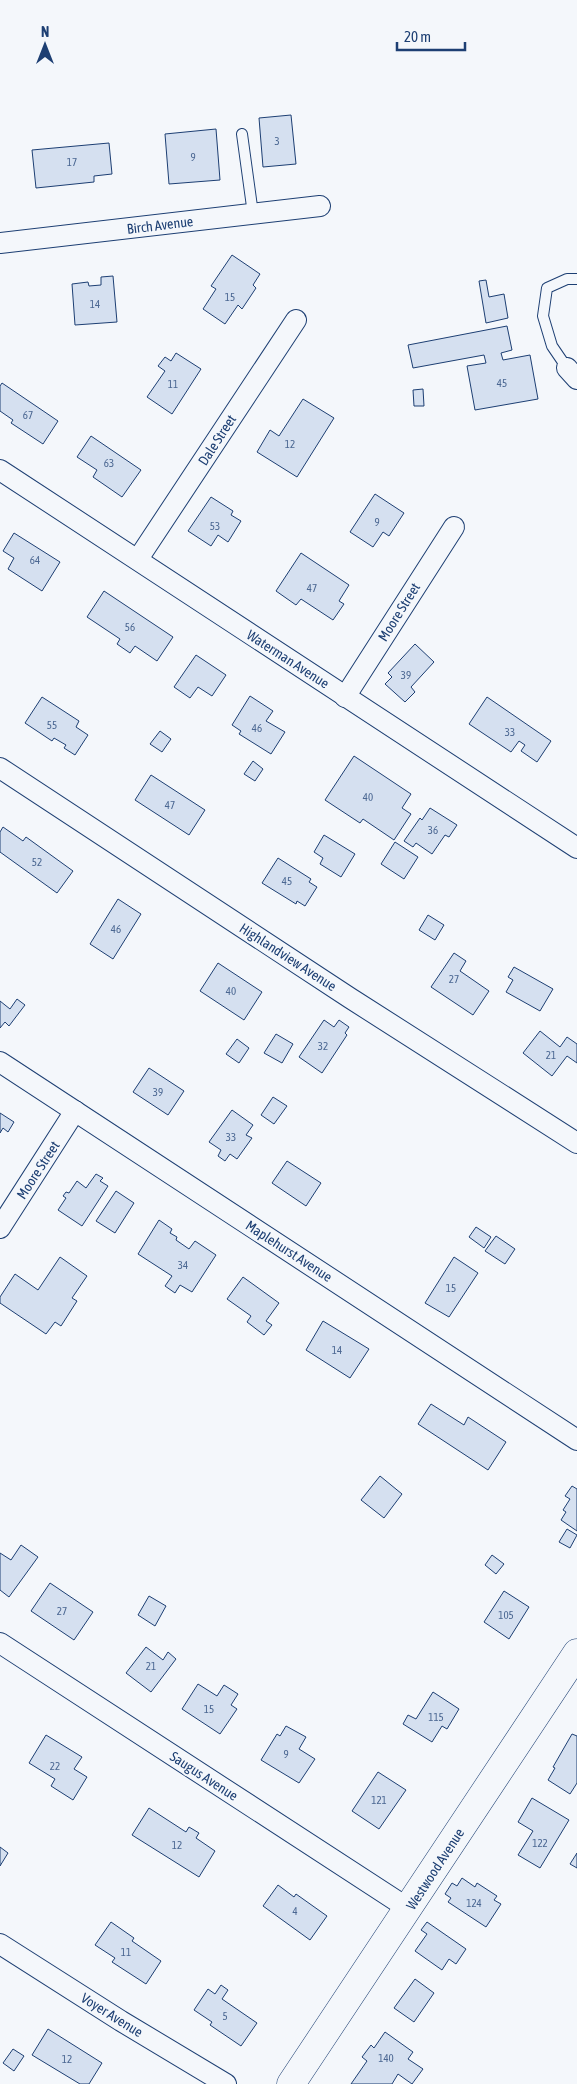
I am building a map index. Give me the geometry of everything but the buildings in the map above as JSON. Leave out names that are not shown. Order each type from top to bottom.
[{"type":"street","name":"Birch Avenue","points":[[0,243],[320,206]]},
{"type":"street","name":"Dale Street","points":[[138,559],[296,320]]},
{"type":"street","name":"Waterman Avenue","points":[[0,470],[577,848]]},
{"type":"street","name":"Moore Street","points":[[345,697],[454,527]]},
{"type":"street","name":"Highlandview Avenue","points":[[0,768],[350,998],[577,1143]]},
{"type":"street","name":"Maplehurst Avenue","points":[[0,1062],[577,1440]]},
{"type":"street","name":"Moore Street","points":[[0,1228],[75,1111]]},
{"type":"street","name":"Saugus Avenue","points":[[0,1643],[409,1909]]},
{"type":"street","name":"Westwood Avenue","points":[[291,2084],[409,1909],[577,1653]]},
{"type":"street","name":"Voyer Avenue","points":[[0,1944],[121,2021],[226,2084]]},
{"type":"lane","points":[[242,134],[253,214]]},
{"type":"lane","points":[[572,373],[552,346],[543,316],[547,288],[567,279],[577,279]]}]
